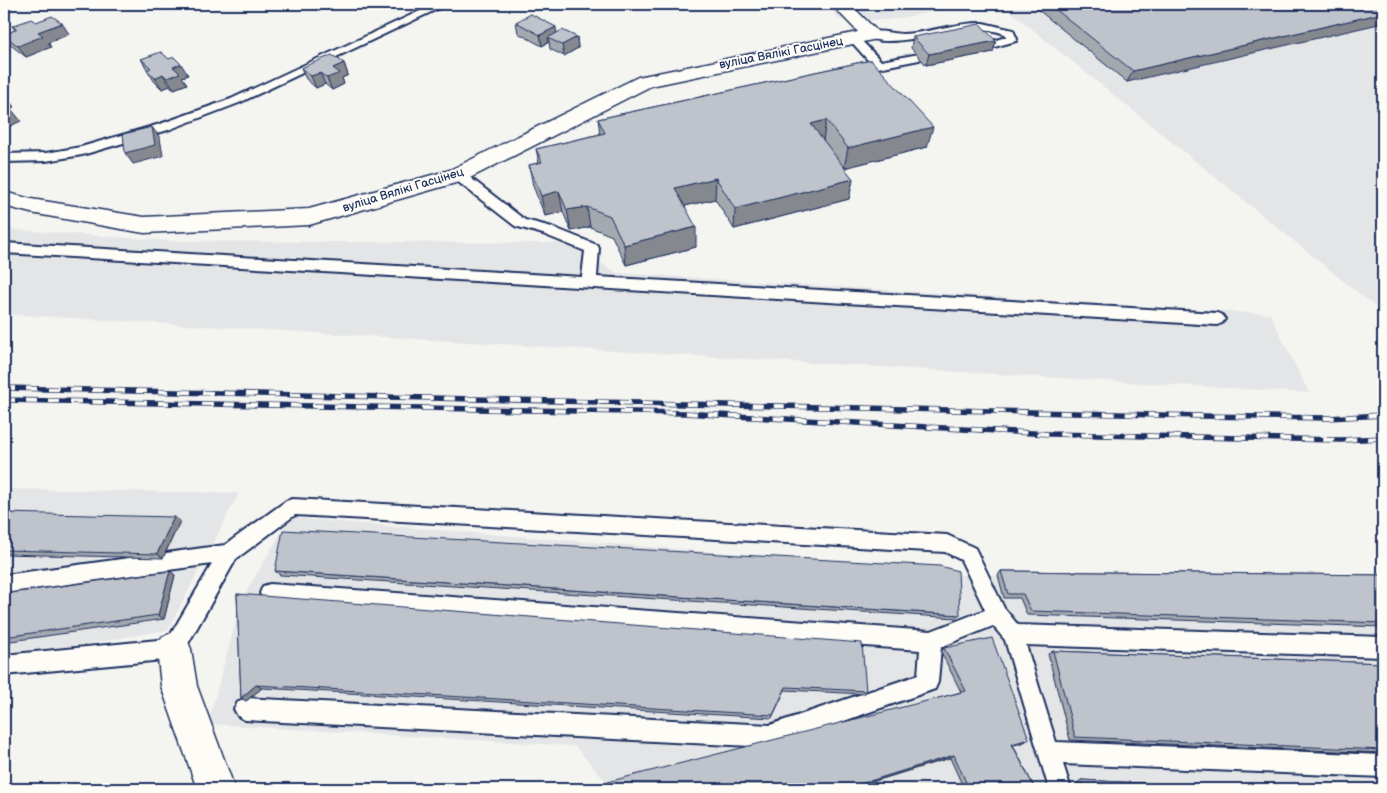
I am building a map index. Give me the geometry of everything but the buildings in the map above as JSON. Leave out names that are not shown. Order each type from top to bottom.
[{"type":"street","points":[[840,4],[862,37]]},
{"type":"street","name":"вуліца Вялікі Гасцінец","points":[[4,199],[31,206],[144,225],[309,217],[458,175],[645,81],[862,37]]},
{"type":"street","points":[[174,648],[179,686],[216,789]]},
{"type":"lane","points":[[4,158],[46,157],[82,151],[164,127],[235,101],[443,4]]},
{"type":"lane","points":[[919,57],[878,65],[862,37],[904,37],[954,27],[983,25],[996,26],[1009,32],[1012,39],[1001,44],[987,46]]},
{"type":"lane","points":[[458,175],[520,223],[547,230],[592,248],[589,283]]},
{"type":"lane","points":[[4,248],[1217,319]]},
{"type":"lane","points":[[4,666],[174,648],[229,553],[292,507],[947,544],[968,554],[997,615],[1013,635],[1060,789]]},
{"type":"lane","points":[[4,584],[229,553]]},
{"type":"lane","points":[[270,593],[931,641],[997,615]]},
{"type":"lane","points":[[1013,635],[1383,647]]},
{"type":"lane","points":[[245,709],[770,736],[928,682],[931,641]]},
{"type":"lane","points":[[1048,753],[1383,766]]},
{"type":"shaded area","points":[[827,4],[980,4],[887,20],[839,20]]},
{"type":"shaded area","points":[[1001,4],[1383,4],[1383,313]]},
{"type":"shaded area","points":[[4,229],[173,241],[569,243],[617,273],[1270,314],[1309,393],[4,314]]},
{"type":"shaded area","points":[[4,489],[239,493],[168,630],[4,658]]},
{"type":"shaded area","points":[[290,518],[937,570],[955,575],[1383,579],[1383,789],[609,789],[608,784],[575,746],[208,724],[242,598]]},
{"type":"railway","points":[[4,388],[1203,416],[1328,418],[1383,415]]},
{"type":"railway","points":[[4,400],[684,413],[1050,434],[1341,440],[1383,438]]}]
